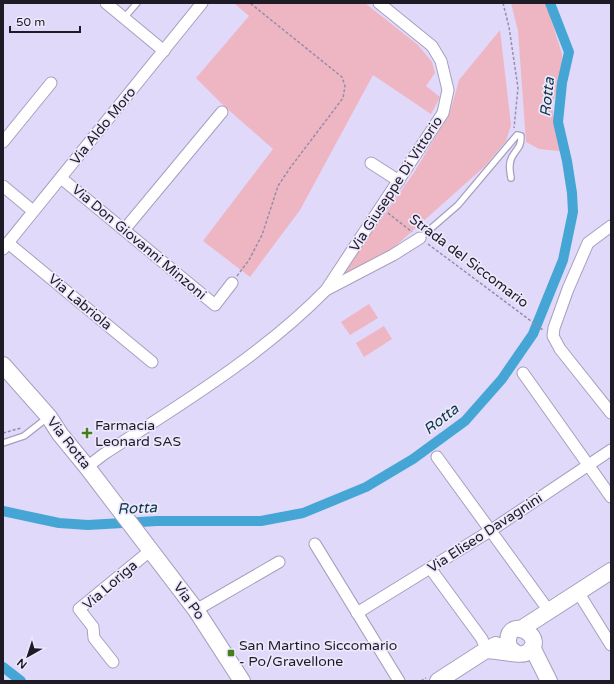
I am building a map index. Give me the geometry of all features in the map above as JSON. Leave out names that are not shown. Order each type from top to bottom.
[{"type":"street","points":[[106,3],[164,51]]},
{"type":"street","name":"Via Aldo Moro","points":[[5,246],[202,3]]},
{"type":"street","name":"Via Giuseppe Di Vittorio","points":[[87,467],[227,373],[305,312],[326,290],[443,113],[448,90],[441,61],[432,46],[379,3]]},
{"type":"street","points":[[3,142],[51,83]]},
{"type":"street","points":[[124,230],[222,112]]},
{"type":"street","points":[[371,163],[399,181]]},
{"type":"street","name":"Via Don Giovanni Minzoni","points":[[61,178],[215,305],[232,283]]},
{"type":"street","points":[[3,186],[32,211]]},
{"type":"street","points":[[611,226],[588,243],[568,289],[554,328],[549,334],[611,413]]},
{"type":"street","name":"Via Giuseppe Di Vittorio","points":[[326,290],[393,255],[420,238]]},
{"type":"street","name":"Via Labriola","points":[[5,246],[152,362]]},
{"type":"street","name":"Via Rotta","points":[[3,365],[49,417],[60,434],[131,524]]},
{"type":"street","points":[[523,373],[611,497]]},
{"type":"street","name":"Via Eliseo Davagnini","points":[[357,613],[490,531],[611,450]]},
{"type":"street","points":[[437,457],[549,611]]},
{"type":"street","name":"Via Po","points":[[131,524],[196,610],[242,681]]},
{"type":"street","points":[[316,544],[399,681]]},
{"type":"street","name":"Via Loriga","points":[[113,662],[94,638],[94,626],[79,609],[151,550]]},
{"type":"street","points":[[196,610],[279,562]]},
{"type":"street","points":[[430,568],[482,639],[486,650]]},
{"type":"street","points":[[486,650],[524,644],[549,611],[611,571]]},
{"type":"street","points":[[578,592],[611,645]]},
{"type":"street","points":[[438,681],[486,650],[508,639],[514,630],[549,681]]},
{"type":"street","points":[[524,644],[546,681]]},
{"type":"lane","points":[[124,18],[137,3]]},
{"type":"lane","points":[[420,238],[458,205],[517,135],[521,136],[521,145],[511,158],[509,166],[511,178]]},
{"type":"lane","points":[[3,443],[24,436],[49,417]]},
{"type":"path","points":[[232,283],[249,260],[262,235],[278,186],[343,98],[345,86],[342,77],[250,3]]},
{"type":"path","points":[[503,3],[509,28],[518,88],[515,125],[510,143]]},
{"type":"path","name":"Strada del Siccomario","points":[[380,208],[549,334]]},
{"type":"shaded area","points":[[234,3],[365,3],[418,45],[432,62],[435,73],[426,86],[440,97],[431,114],[373,75],[300,210],[250,277],[203,241],[273,149],[224,106],[196,78],[249,16]]},
{"type":"shaded area","points":[[511,3],[546,3],[562,54],[563,69],[552,106],[560,151],[539,149],[526,142],[518,31]]},
{"type":"shaded area","points":[[500,30],[511,125],[506,141],[484,167],[391,250],[342,275],[415,171],[450,112],[459,80]]},
{"type":"shaded area","points":[[369,304],[378,318],[350,335],[341,322]]},
{"type":"shaded area","points":[[384,326],[392,339],[364,357],[356,343]]},
{"type":"waterway","name":"Rotta","points":[[3,511],[59,523],[88,525],[157,521],[261,521],[303,513],[366,487],[413,459],[465,421],[502,379],[533,334],[563,260],[573,212],[572,193],[567,161],[558,122],[562,83],[569,52],[550,3]]},
{"type":"waterway","points":[[3,667],[21,681]]},
{"type":"place","name":"Farmacia Leonard SAS","points":[[87,433]]},
{"type":"place","name":"San Martino Siccomario - Po/Gravellone","points":[[231,653]]}]
